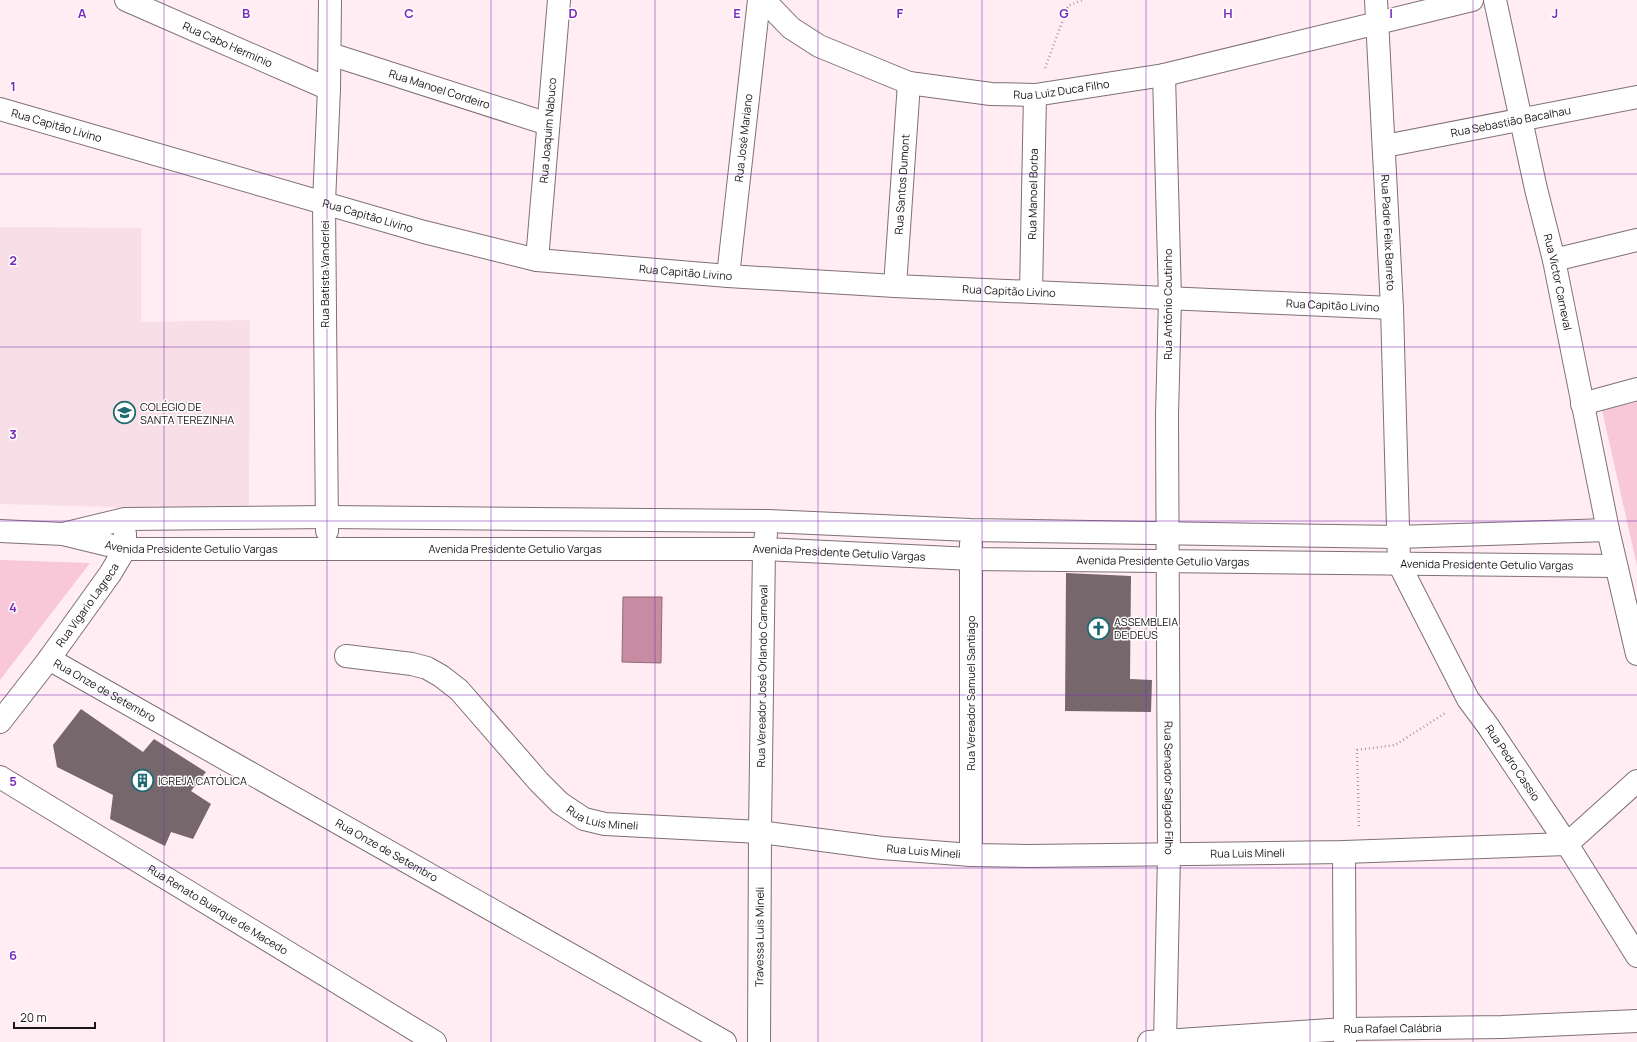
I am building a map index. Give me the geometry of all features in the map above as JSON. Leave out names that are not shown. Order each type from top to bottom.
[{"type":"street","name":"Rua Cabo Herminio","points":[[126,0],[329,89]]},
{"type":"street","name":"Rua Batista Vanderlei","points":[[326,549],[324,202],[329,89],[330,0]]},
{"type":"street","name":"Rua Joaquim Nabuco","points":[[537,260],[559,0]]},
{"type":"street","name":"Rua José Mariano","points":[[728,276],[759,0]]},
{"type":"street","name":"Rua Luiz Duca Filho","points":[[764,0],[791,28],[819,46],[909,83],[992,94],[1035,95],[1164,75],[1376,22],[1472,0]]},
{"type":"street","name":"Rua Padre Felix Barreto","points":[[1376,0],[1376,22],[1385,146],[1392,308],[1399,564]]},
{"type":"street","name":"Rua Victor Carneval","points":[[1495,0],[1536,189],[1554,260],[1608,530],[1637,654]]},
{"type":"street","name":"Rua Manoel Cordeiro","points":[[330,54],[548,124]]},
{"type":"street","name":"Rua Antônio Coutinho","points":[[1164,75],[1170,299],[1167,415],[1167,533]]},
{"type":"street","name":"Rua Santos Dumont","points":[[895,286],[909,83]]},
{"type":"street","name":"Rua Manoel Borba","points":[[1030,292],[1035,95]]},
{"type":"street","name":"Rua Sebastião Bacalhau","points":[[1385,146],[1637,96]]},
{"type":"street","name":"Rua Capitão Livino","points":[[0,109],[424,232],[537,260],[728,276],[895,286],[1392,308]]},
{"type":"street","points":[[1554,260],[1637,240]]},
{"type":"street","points":[[1582,404],[1637,389]]},
{"type":"street","name":"Avenida Presidente Getulio Vargas","points":[[63,534],[125,519],[327,517],[768,521],[970,530],[1398,537],[1608,530]]},
{"type":"street","name":"Rua Vigario Lagreca","points":[[0,722],[49,659],[110,574],[125,548],[125,519]]},
{"type":"street","name":"Rua Vereador José Orlando Carneval","points":[[760,832],[764,549],[768,521]]},
{"type":"street","name":"Rua Vereador Samuel Santiago","points":[[970,530],[972,559],[971,855]]},
{"type":"street","name":"Avenida Presidente Getulio Vargas","points":[[0,531],[63,534],[125,548],[764,549],[972,559],[1616,566]]},
{"type":"street","name":"Rua Senador Salgado Filho","points":[[1159,1042],[1169,855],[1167,533]]},
{"type":"street","name":"Rua Pedro Cassio","points":[[1399,564],[1468,699],[1488,726],[1567,844],[1637,955]]},
{"type":"street","name":"Rua Luis Mineli","points":[[346,656],[412,664],[427,668],[442,676],[459,690],[539,782],[560,803],[584,819],[605,824],[760,832],[882,848],[971,855],[1169,855],[1352,852],[1567,844]]},
{"type":"street","name":"Rua Onze de Setembro","points":[[49,659],[725,1042]]},
{"type":"street","name":"Rua Renato Buarque de Macedo","points":[[0,777],[435,1042]]},
{"type":"street","points":[[1567,844],[1637,781]]},
{"type":"street","name":"Travessa Luis Mineli","points":[[759,1042],[760,832]]},
{"type":"street","points":[[1345,1036],[1352,852]]},
{"type":"street","name":"Rua Rafael Calábria","points":[[1159,1042],[1345,1036],[1502,1035],[1637,1021]]},
{"type":"path","points":[[1035,95],[1068,6],[1082,0]]},
{"type":"path","points":[[1352,852],[1357,750],[1395,745],[1468,699]]},
{"type":"shaded area","name":"COLÉGIO DE SANTA TEREZINHA","points":[[0,227],[141,228],[141,322],[250,320],[249,511],[0,504]]},
{"type":"shaded area","points":[[1637,402],[1637,566],[1602,410]]},
{"type":"shaded area","points":[[0,560],[90,563],[0,680]]},
{"type":"shaded area","points":[[623,597],[662,597],[661,663],[622,662]]},
{"type":"building","name":"ASSEMBLEIA DE DEUS","points":[[1066,573],[1131,576],[1130,679],[1152,680],[1151,712],[1065,711]]},
{"type":"building","name":"IGREJA CATÓLICA","points":[[81,709],[143,752],[154,739],[206,772],[191,791],[211,804],[193,839],[171,832],[165,846],[110,819],[113,795],[57,767],[53,745]]},
{"type":"place","name":"COLÉGIO DE SANTA TEREZINHA","points":[[125,413]]},
{"type":"place","name":"ASSEMBLEIA DE DEUS","points":[[1098,628]]},
{"type":"place","name":"IGREJA CATÓLICA","points":[[142,781]]}]
